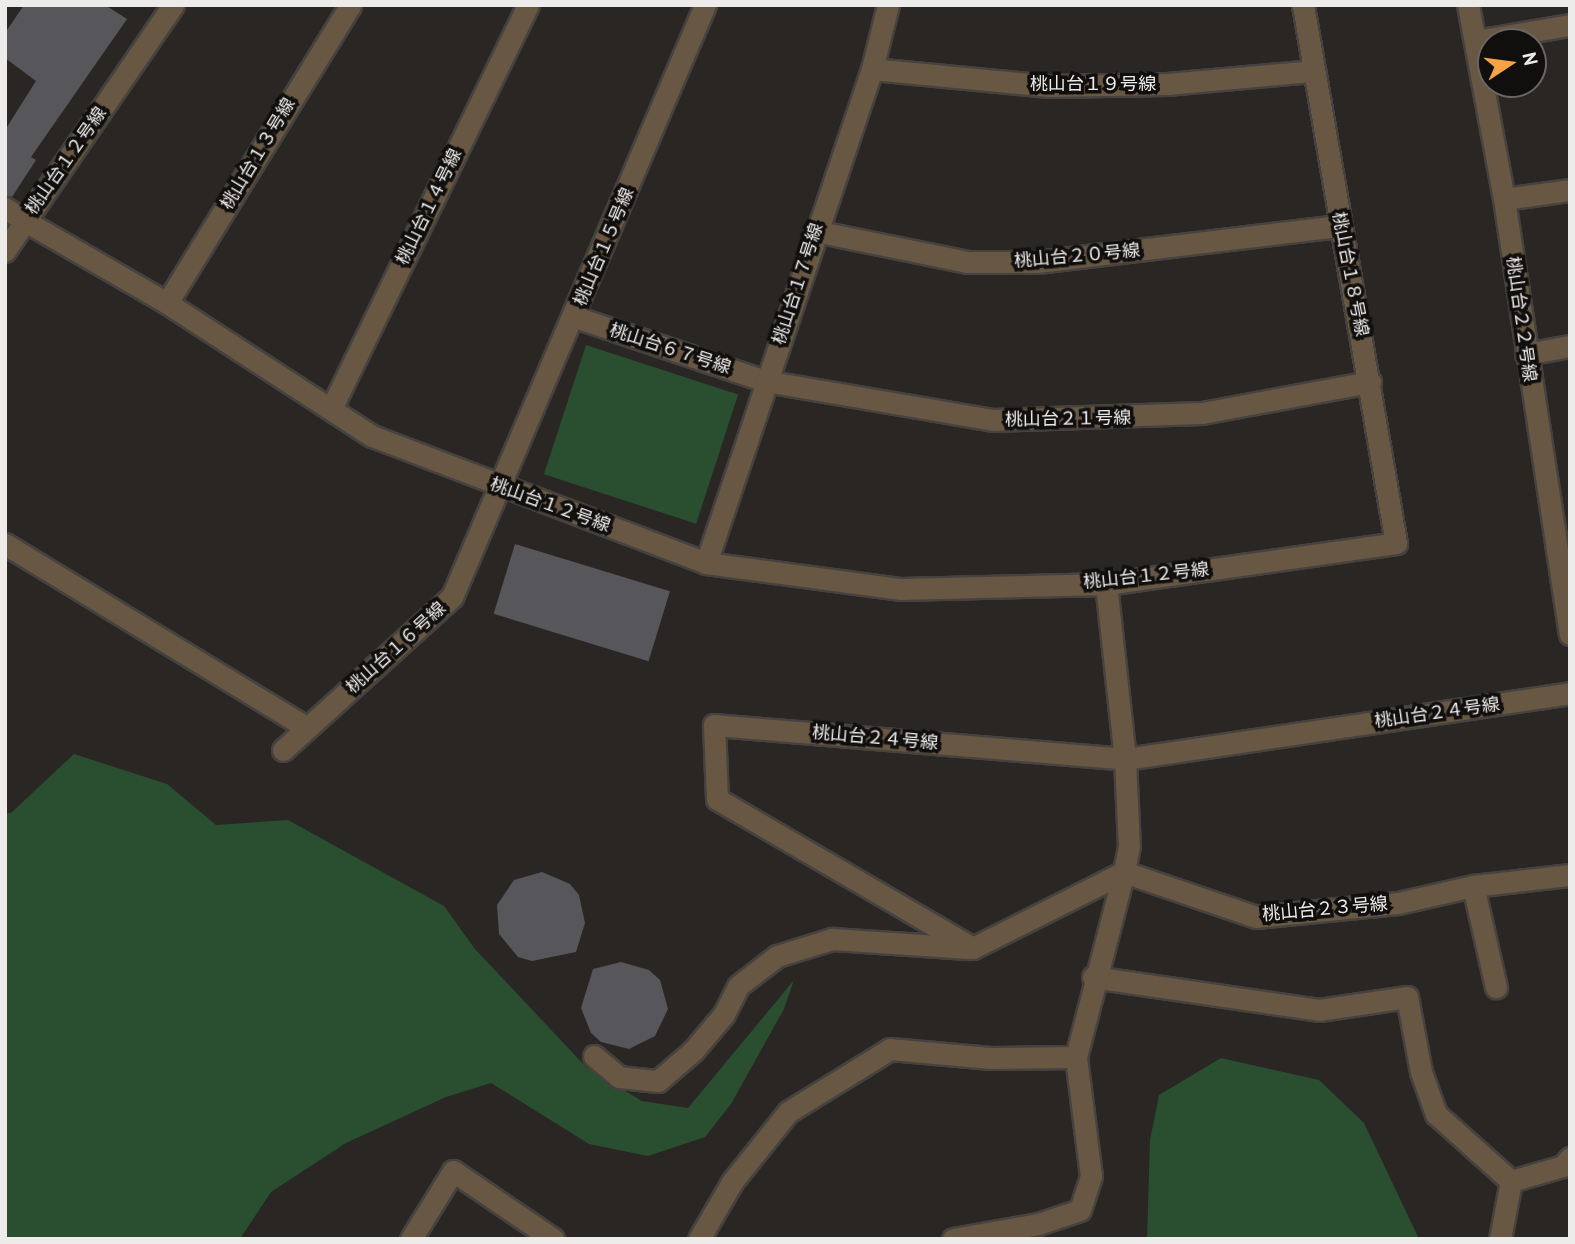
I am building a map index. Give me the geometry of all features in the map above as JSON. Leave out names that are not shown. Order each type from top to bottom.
[{"type":"street","name":"桃山台１２号線","points":[[173,5],[25,221],[167,303],[372,436],[500,488],[706,563],[901,589],[1105,583],[1396,542]]},
{"type":"street","name":"桃山台１３号線","points":[[167,303],[349,5]]},
{"type":"street","name":"桃山台１４号線","points":[[331,409],[528,5]]},
{"type":"street","name":"桃山台１５号線","points":[[500,488],[575,317],[705,5]]},
{"type":"street","name":"桃山台１７号線","points":[[706,563],[815,231],[872,69],[888,5]]},
{"type":"street","name":"桃山台１８号線","points":[[1303,5],[1396,542]]},
{"type":"street","name":"桃山台２２号線","points":[[1468,5],[1504,199],[1525,354],[1560,516],[1570,634]]},
{"type":"street","points":[[1475,41],[1570,25]]},
{"type":"street","name":"桃山台１９号線","points":[[872,69],[1049,86],[1167,84],[1314,71]]},
{"type":"street","points":[[1504,199],[1570,190]]},
{"type":"street","points":[[5,208],[25,221],[5,251]]},
{"type":"street","name":"桃山台２０号線","points":[[815,231],[967,262],[1037,262],[1341,226]]},
{"type":"street","name":"桃山台６７号線","points":[[575,317],[765,381]]},
{"type":"street","points":[[1525,354],[1570,346]]},
{"type":"street","name":"桃山台２１号線","points":[[765,381],[992,420],[1202,413],[1370,382]]},
{"type":"street","name":"桃山台１６号線","points":[[283,750],[452,597],[500,488]]},
{"type":"street","points":[[5,544],[308,728]]},
{"type":"street","points":[[953,1239],[1038,1224],[1080,1210],[1091,1176],[1076,1057],[1093,977],[1129,846],[1125,759],[1105,583]]},
{"type":"street","name":"桃山台２４号線","points":[[973,948],[717,799],[714,725],[1125,759],[1570,693]]},
{"type":"street","points":[[594,1056],[619,1077],[658,1081],[693,1051],[724,1014],[738,986],[777,956],[832,939],[973,948],[1124,872]]},
{"type":"street","name":"桃山台２３号線","points":[[1124,872],[1256,917],[1398,903],[1473,886],[1570,875]]},
{"type":"street","points":[[1473,886],[1496,986]]},
{"type":"street","points":[[1093,977],[1172,992],[1319,1010],[1407,997],[1421,1072],[1436,1114],[1511,1181]]},
{"type":"street","points":[[699,1239],[732,1182],[788,1112],[890,1049],[991,1058],[1076,1057]]},
{"type":"street","points":[[1511,1181],[1563,1166],[1570,1158]]},
{"type":"street","points":[[411,1239],[453,1171],[553,1239]]},
{"type":"street","points":[[1500,1239],[1511,1181]]},
{"type":"green space","points":[[586,345],[738,394],[696,524],[544,474]]},
{"type":"green space","points":[[74,754],[167,784],[216,825],[288,820],[444,906],[475,949],[587,1068],[642,1101],[688,1108],[794,980],[784,1009],[731,1104],[705,1137],[648,1156],[589,1144],[491,1083],[446,1097],[346,1143],[271,1192],[240,1239],[5,1239],[5,813],[11,813]]},
{"type":"green space","points":[[1221,1058],[1319,1080],[1364,1123],[1419,1239],[1147,1239],[1150,1140],[1159,1095]]},
{"type":"building","points":[[24,5],[105,5],[127,19],[31,157],[36,160],[12,197],[5,195],[5,130],[36,81],[5,58],[5,33]]},
{"type":"building","points":[[515,544],[670,591],[649,661],[494,614]]},
{"type":"building","points":[[542,872],[570,884],[579,895],[585,923],[576,952],[532,961],[518,957],[499,934],[497,905],[514,880]]},
{"type":"building","points":[[621,962],[649,970],[660,980],[668,1009],[655,1036],[629,1049],[601,1042],[591,1033],[581,1008],[593,969]]}]
